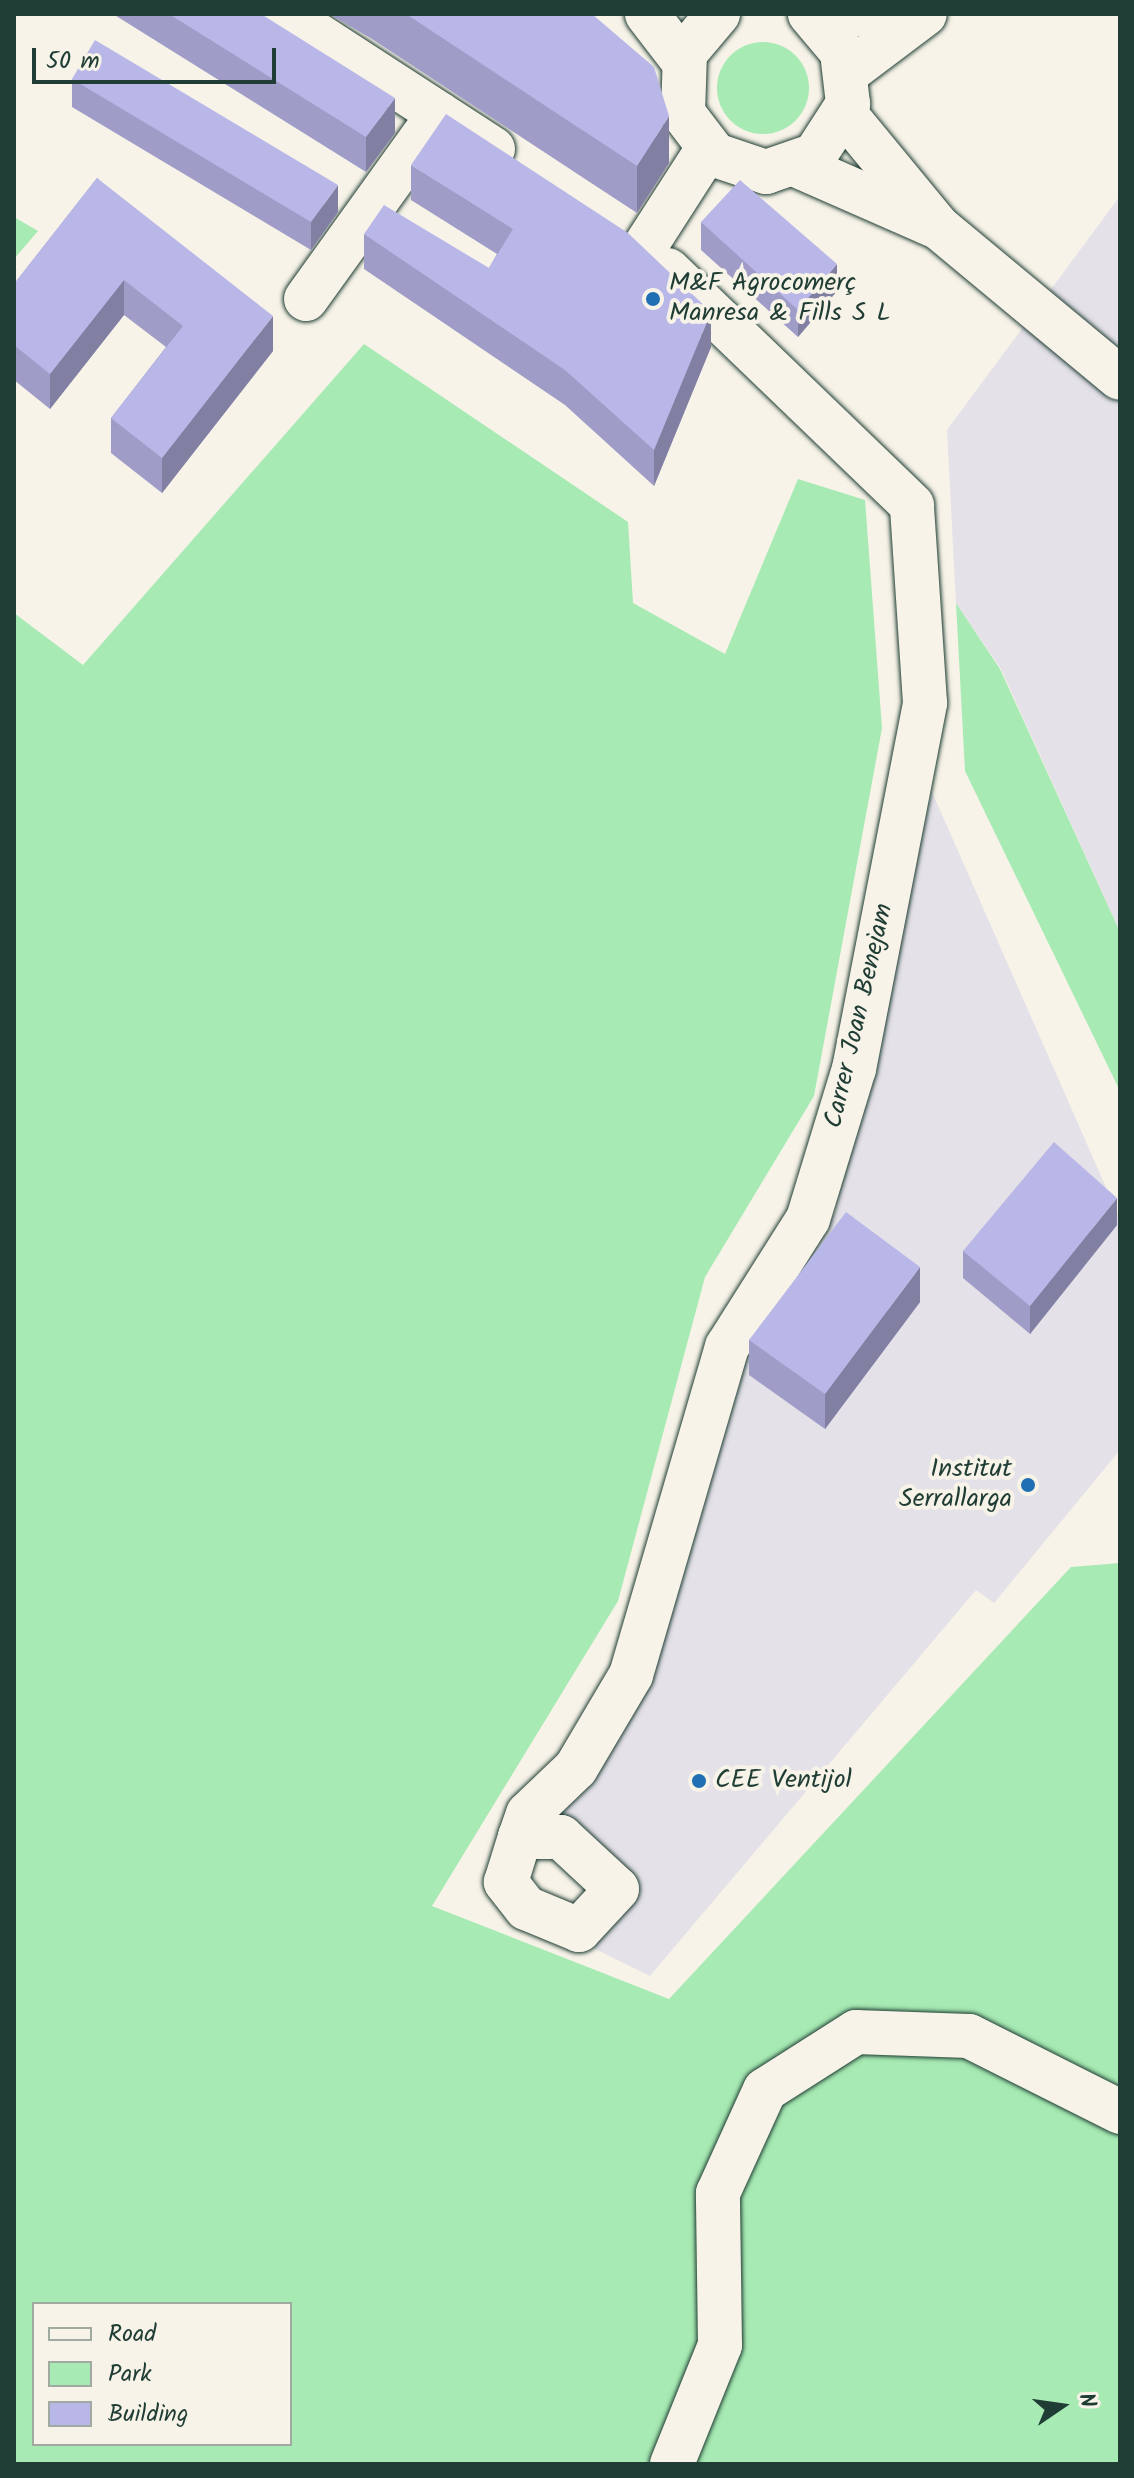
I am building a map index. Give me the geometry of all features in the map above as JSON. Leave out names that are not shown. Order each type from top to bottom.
[{"type":"street","points":[[285,14],[529,173]]},
{"type":"street","points":[[647,14],[683,61]]},
{"type":"street","points":[[681,105],[683,61],[718,14]]},
{"type":"street","points":[[810,14],[837,42],[846,93],[938,227],[1120,378]]},
{"type":"street","points":[[850,14],[922,15]]},
{"type":"street","points":[[638,72],[681,105],[707,150],[748,170],[796,165],[821,150],[846,93],[922,15]]},
{"type":"street","points":[[306,299],[439,114]]},
{"type":"street","points":[[606,223],[644,248],[707,150]]},
{"type":"street","points":[[796,165],[938,227]]},
{"type":"street","name":"Carrer Joan Benejam","points":[[520,1837],[528,1814],[576,1768],[631,1675],[727,1347],[808,1219],[854,1069],[925,703],[912,505],[644,248]]},
{"type":"street","points":[[672,2464],[720,2345],[718,2193],[765,2090],[856,2032],[969,2036],[1120,2112]]},
{"type":"shaded area","points":[[1120,196],[1120,932],[1001,669],[956,603],[947,430]]},
{"type":"shaded area","points":[[932,792],[1120,1219],[1120,1450],[994,1603],[976,1590],[650,1976],[577,1940],[629,1877],[542,1815],[643,1680],[735,1351],[835,1214]]},
{"type":"green space","points":[[763,42],[781,46],[795,56],[805,70],[809,88],[805,106],[795,120],[781,130],[763,134],[745,130],[731,120],[721,106],[717,88],[721,70],[731,56],[745,46]]},
{"type":"green space","points":[[14,217],[38,231],[14,259]]},
{"type":"green space","points":[[364,344],[628,522],[633,603],[725,654],[798,479],[865,500],[882,728],[814,1096],[705,1277],[618,1601],[432,1906],[669,1999],[1071,1567],[1120,1563],[1120,2464],[14,2464],[14,613],[83,665]]},
{"type":"green space","points":[[956,603],[1000,669],[1120,932],[1120,1091],[965,771]]},
{"type":"building","points":[[169,14],[261,14],[395,98],[366,137]]},
{"type":"building","points":[[406,14],[592,14],[654,67],[669,116],[637,166]]},
{"type":"building","points":[[95,40],[338,185],[311,222],[72,79]]},
{"type":"building","points":[[446,114],[628,233],[711,312],[654,450],[565,370],[364,234],[384,205],[489,268],[513,229],[411,165]]},
{"type":"building","points":[[97,178],[273,316],[162,458],[111,418],[183,326],[124,280],[50,374],[14,345],[14,284]]},
{"type":"building","points":[[740,180],[837,264],[798,310],[701,222]]},
{"type":"building","points":[[1054,1142],[1117,1198],[1030,1306],[963,1251]]},
{"type":"building","points":[[846,1212],[920,1267],[825,1394],[749,1340]]},
{"type":"place","name":"M&F Agrocomerç Manresa & Fills S L","points":[[653,299]]},
{"type":"place","name":"Institut Serrallarga","points":[[1028,1485]]},
{"type":"place","name":"CEE Ventijol","points":[[699,1781]]}]
